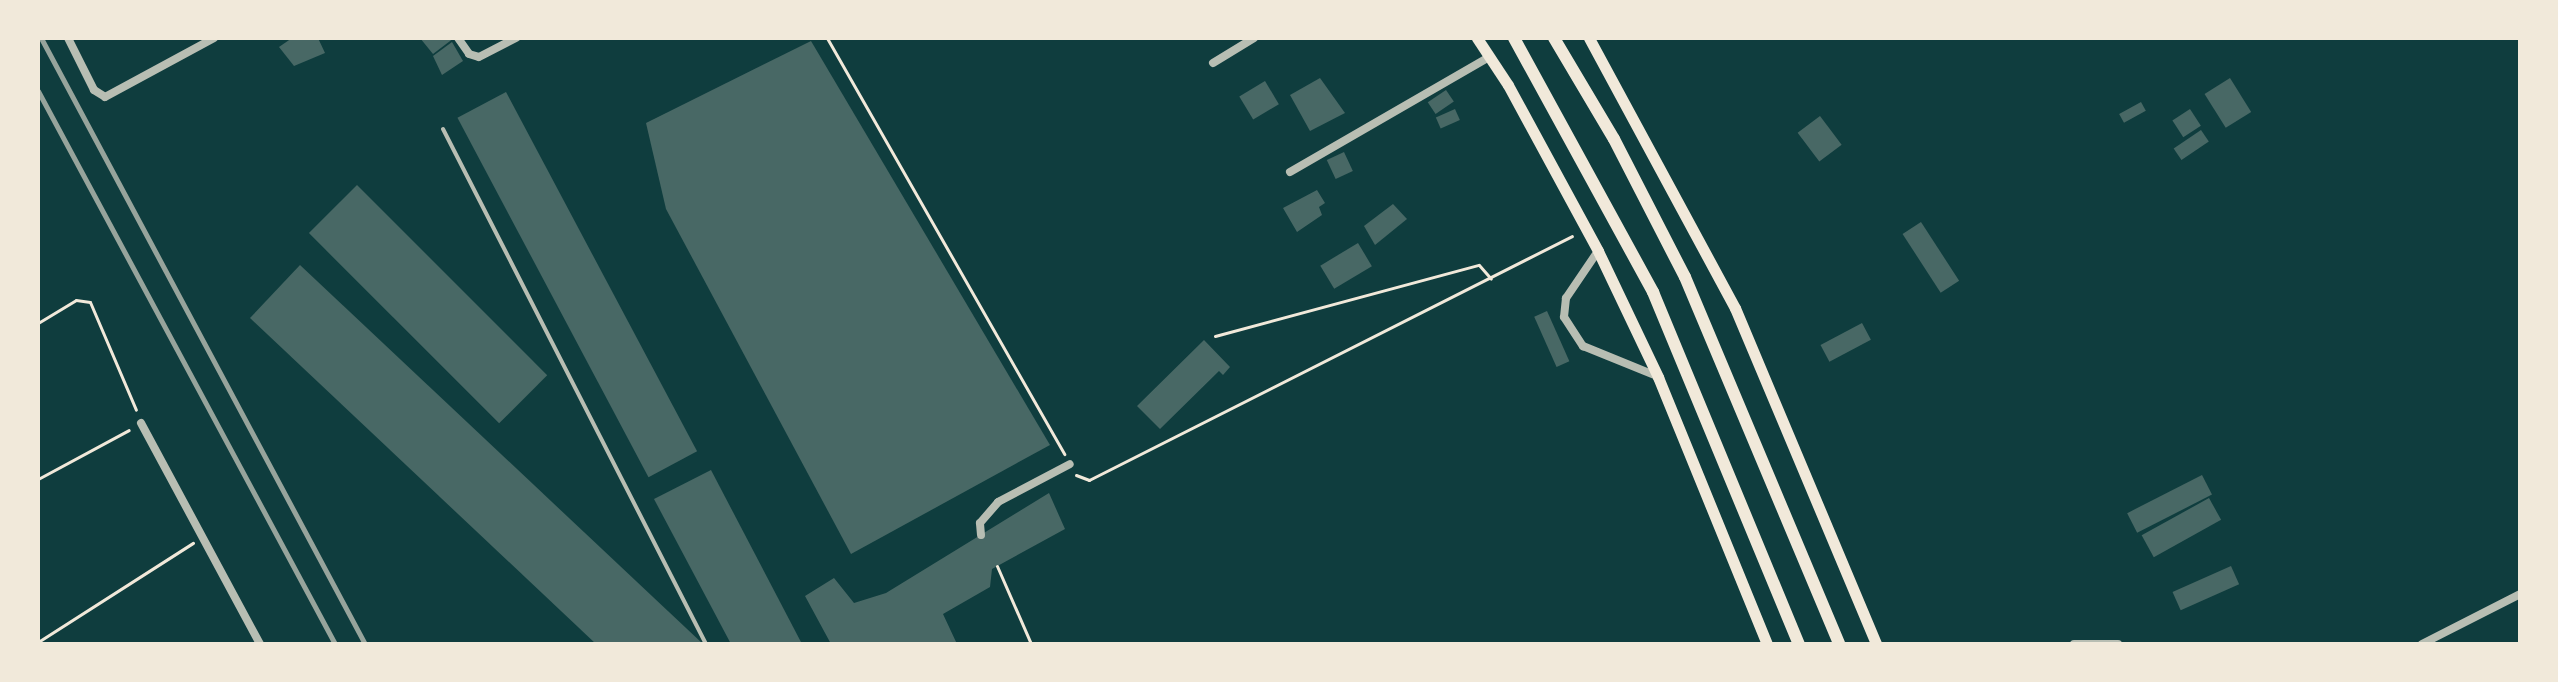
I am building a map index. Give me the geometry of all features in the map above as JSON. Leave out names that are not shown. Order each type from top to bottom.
[{"type":"highway","points":[[1514,38],[1653,292],[1799,644]]},
{"type":"highway","points":[[1554,38],[1685,277],[1839,644]]},
{"type":"main road","points":[[1477,38],[1598,251],[1658,377],[1767,644]]},
{"type":"main road","points":[[1589,38],[1735,308],[1876,644]]},
{"type":"street","points":[[68,38],[94,90],[105,97],[214,38]]},
{"type":"street","points":[[458,38],[469,54],[479,57],[516,38]]},
{"type":"street","points":[[1213,63],[1254,38]]},
{"type":"street","points":[[1290,172],[1489,57]]},
{"type":"street","points":[[1598,251],[1566,298],[1564,317],[1583,346],[1658,377]]},
{"type":"street","points":[[141,423],[260,644]]},
{"type":"street","points":[[981,535],[980,523],[998,502],[1070,464]]},
{"type":"street","points":[[2422,644],[2520,594]]},
{"type":"street","points":[[2074,644],[2118,644]]},
{"type":"lane","points":[[443,129],[706,644]]},
{"type":"path","points":[[827,38],[1079,478],[1089,480],[1586,229]]},
{"type":"path","points":[[1215,336],[1479,265],[1491,279]]},
{"type":"path","points":[[38,323],[76,300],[90,302],[141,423],[38,479]]},
{"type":"path","points":[[38,642],[204,536]]},
{"type":"path","points":[[997,566],[1031,644]]},
{"type":"building","points":[[292,38],[318,38],[325,53],[294,66],[279,47]]},
{"type":"building","points":[[420,38],[454,38],[433,54]]},
{"type":"building","points":[[811,41],[1050,445],[851,554],[666,209],[646,123]]},
{"type":"building","points":[[452,42],[463,61],[442,75],[433,56]]},
{"type":"building","points":[[1320,78],[1345,113],[1310,131],[1290,95]]},
{"type":"building","points":[[2230,78],[2251,112],[2226,128],[2205,94]]},
{"type":"building","points":[[1265,81],[1279,104],[1253,120],[1239,96]]},
{"type":"building","points":[[1446,90],[1454,102],[1436,114],[1428,102]]},
{"type":"building","points":[[506,92],[697,451],[649,477],[457,118]]},
{"type":"building","points":[[2141,102],[2146,111],[2124,123],[2119,114]]},
{"type":"building","points":[[1455,109],[1460,120],[1441,129],[1436,118]]},
{"type":"building","points":[[2190,109],[2201,126],[2183,137],[2172,120]]},
{"type":"building","points":[[1820,116],[1842,145],[1819,162],[1798,133]]},
{"type":"building","points":[[2201,130],[2209,142],[2181,160],[2174,148]]},
{"type":"building","points":[[1344,152],[1353,171],[1336,179],[1327,160]]},
{"type":"building","points":[[357,185],[547,375],[499,423],[309,233]]},
{"type":"building","points":[[1317,190],[1325,203],[1319,207],[1322,215],[1297,232],[1283,208]]},
{"type":"building","points":[[1393,204],[1407,219],[1375,245],[1364,226]]},
{"type":"building","points":[[1921,222],[1959,281],[1941,293],[1903,234]]},
{"type":"building","points":[[1358,243],[1372,266],[1334,289],[1320,266]]},
{"type":"building","points":[[300,265],[703,644],[596,644],[250,318]]},
{"type":"building","points":[[1547,311],[1569,361],[1557,367],[1534,317]]},
{"type":"building","points":[[1862,323],[1871,340],[1829,362],[1821,345]]},
{"type":"building","points":[[1204,340],[1230,367],[1223,375],[1219,371],[1160,429],[1137,406]]},
{"type":"building","points":[[711,470],[802,644],[731,644],[654,499]]},
{"type":"building","points":[[2202,475],[2212,495],[2137,533],[2127,513]]},
{"type":"building","points":[[1049,493],[1065,529],[992,569],[990,587],[943,614],[957,644],[831,644],[805,596],[834,578],[854,603],[886,593]]},
{"type":"building","points":[[2209,498],[2221,520],[2154,557],[2142,535]]},
{"type":"building","points":[[2231,566],[2239,584],[2181,610],[2173,592]]},
{"type":"railway","points":[[41,38],[365,644]]},
{"type":"railway","points":[[38,91],[335,644]]}]
